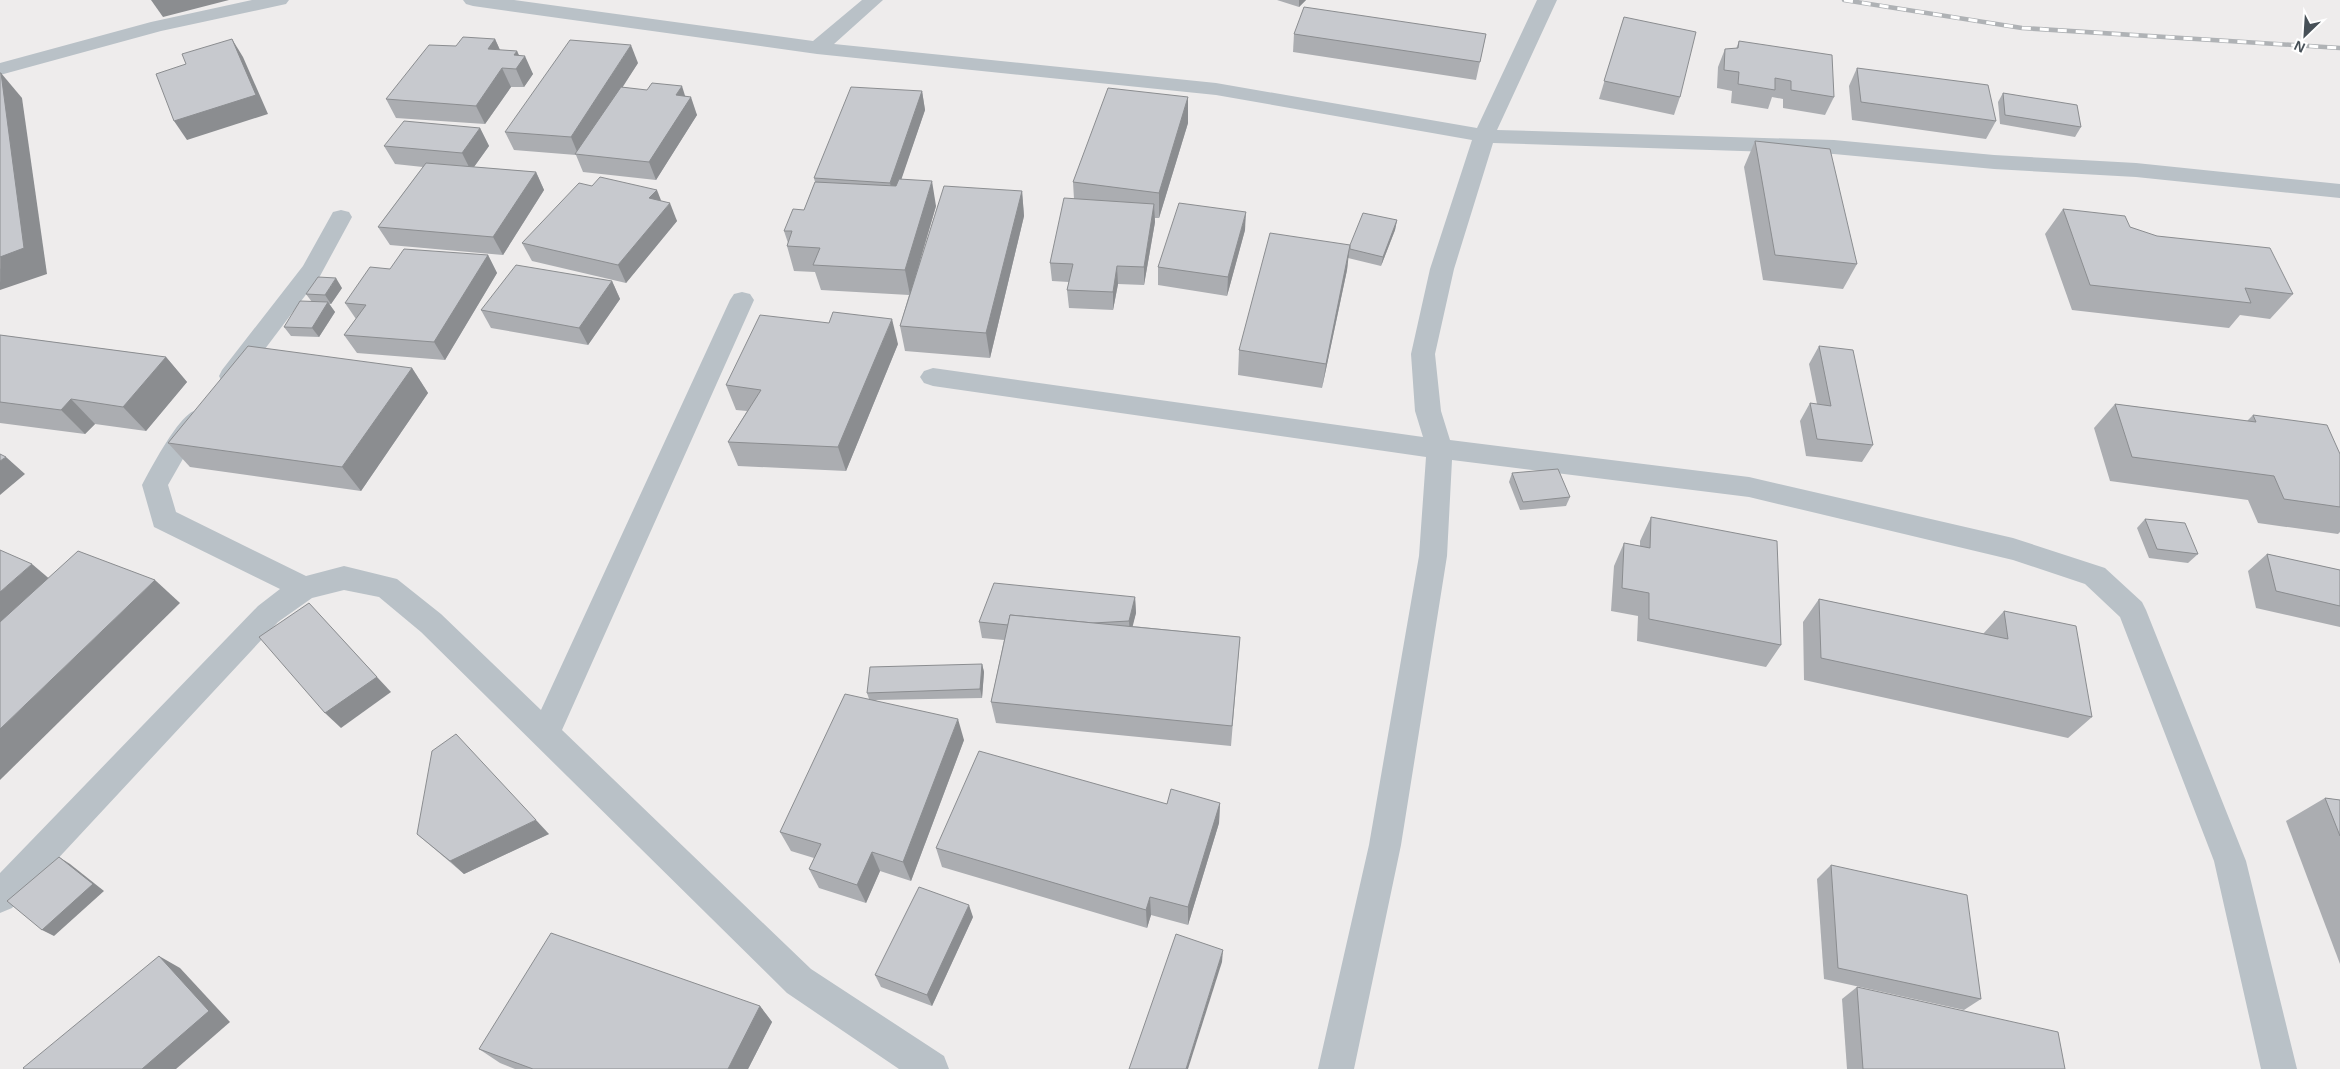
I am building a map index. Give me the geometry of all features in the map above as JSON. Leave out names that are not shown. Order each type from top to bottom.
[{"type":"street","points":[[0,69],[158,26],[280,0]]},
{"type":"street","points":[[473,0],[817,48],[1216,89],[1484,136],[1834,147],[1994,162],[2136,170],[2340,191]]},
{"type":"street","points":[[817,48],[873,0]]},
{"type":"street","points":[[1336,1069],[1385,845],[1433,556],[1440,449],[1428,411],[1423,354],[1442,269],[1484,136],[1546,0]]},
{"type":"street","points":[[304,588],[164,519],[155,486],[175,450],[312,270],[341,217]]},
{"type":"street","points":[[545,734],[742,300]]},
{"type":"street","points":[[933,378],[1440,449],[1749,487],[2013,549],[2095,576],[2132,610],[2230,861],[2279,1069]]},
{"type":"street","points":[[0,897],[268,614],[304,588],[344,578],[387,587],[431,623],[799,981],[931,1069]]},
{"type":"building","points":[[1304,7],[1486,34],[1480,62],[1294,34]]},
{"type":"building","points":[[1624,17],[1696,32],[1680,97],[1604,81]]},
{"type":"building","points":[[463,37],[495,39],[488,49],[517,51],[514,55],[525,56],[516,69],[502,68],[476,106],[386,99],[429,45],[456,46]]},
{"type":"building","points":[[232,39],[256,95],[174,121],[156,74],[186,64],[182,54]]},
{"type":"building","points":[[570,40],[631,45],[571,137],[505,132]]},
{"type":"building","points":[[1739,41],[1832,55],[1834,97],[1791,90],[1791,81],[1775,78],[1775,90],[1738,84],[1739,72],[1724,70],[1725,49],[1738,48]]},
{"type":"building","points":[[1857,68],[1988,85],[1996,121],[1861,102]]},
{"type":"building","points":[[0,73],[24,248],[0,257]]},
{"type":"building","points":[[652,83],[682,86],[676,95],[691,97],[649,162],[575,154],[621,87],[647,90]]},
{"type":"building","points":[[851,87],[922,91],[890,183],[814,178]]},
{"type":"building","points":[[1108,88],[1188,97],[1159,193],[1073,182]]},
{"type":"building","points":[[2003,93],[2077,105],[2081,127],[2005,115]]},
{"type":"building","points":[[404,121],[480,128],[462,153],[384,146]]},
{"type":"building","points":[[1755,141],[1830,149],[1857,264],[1775,255]]},
{"type":"building","points":[[426,163],[536,172],[493,237],[378,227]]},
{"type":"building","points":[[600,177],[657,190],[649,198],[670,203],[618,265],[522,243],[579,183],[592,186]]},
{"type":"building","points":[[899,179],[932,181],[905,270],[813,265],[820,248],[787,246],[792,231],[784,231],[793,209],[804,210],[815,182],[896,186]]},
{"type":"building","points":[[944,186],[1022,191],[986,333],[900,326]]},
{"type":"building","points":[[1064,198],[1154,204],[1144,267],[1117,266],[1113,292],[1067,290],[1073,264],[1050,263]]},
{"type":"building","points":[[1179,203],[1246,212],[1228,277],[1158,267]]},
{"type":"building","points":[[2063,209],[2125,216],[2130,227],[2157,236],[2270,248],[2293,294],[2245,288],[2251,303],[2090,285]]},
{"type":"building","points":[[1363,213],[1397,220],[1383,257],[1350,249]]},
{"type":"building","points":[[1270,233],[1350,245],[1326,364],[1239,350]]},
{"type":"building","points":[[404,249],[488,255],[434,342],[344,335],[366,305],[345,303],[370,267],[390,269]]},
{"type":"building","points":[[516,265],[612,281],[579,328],[481,310]]},
{"type":"building","points":[[318,277],[336,278],[325,295],[306,294]]},
{"type":"building","points":[[300,301],[328,302],[312,328],[284,327]]},
{"type":"building","points":[[833,312],[892,319],[838,447],[728,442],[761,390],[726,385],[760,315],[829,323]]},
{"type":"building","points":[[0,335],[166,357],[123,407],[71,399],[61,410],[0,402]]},
{"type":"building","points":[[248,346],[412,368],[342,467],[168,443]]},
{"type":"building","points":[[1819,346],[1853,350],[1873,445],[1817,439],[1810,403],[1831,406]]},
{"type":"building","points":[[2115,404],[2256,422],[2253,415],[2327,425],[2340,454],[2340,507],[2284,499],[2274,476],[2132,457]]},
{"type":"building","points":[[0,454],[6,457],[0,461]]},
{"type":"building","points":[[1558,469],[1570,497],[1523,502],[1512,473]]},
{"type":"building","points":[[1651,517],[1777,541],[1781,645],[1649,619],[1649,593],[1622,588],[1624,543],[1650,548]]},
{"type":"building","points":[[2145,519],[2185,523],[2198,554],[2157,549]]},
{"type":"building","points":[[0,550],[32,564],[0,592]]},
{"type":"building","points":[[78,551],[155,580],[0,729],[0,622]]},
{"type":"building","points":[[2267,554],[2340,570],[2340,606],[2276,591]]},
{"type":"building","points":[[994,583],[1135,597],[1129,621],[1093,623],[1010,615],[1008,625],[979,622]]},
{"type":"building","points":[[1819,599],[2008,639],[2004,611],[2076,626],[2092,717],[1821,658]]},
{"type":"building","points":[[309,603],[377,677],[325,713],[259,637]]},
{"type":"building","points":[[1010,615],[1240,637],[1232,726],[991,702]]},
{"type":"building","points":[[982,664],[980,689],[867,693],[870,667]]},
{"type":"building","points":[[845,694],[958,719],[903,862],[872,852],[857,885],[809,869],[821,844],[780,832]]},
{"type":"building","points":[[456,734],[536,820],[450,861],[417,834],[432,751]]},
{"type":"building","points":[[979,751],[1167,804],[1171,789],[1220,803],[1188,907],[1150,897],[1146,910],[936,848]]},
{"type":"building","points":[[2325,798],[2340,800],[2340,836]]},
{"type":"building","points":[[59,857],[93,884],[42,930],[7,901]]},
{"type":"building","points":[[1831,865],[1967,895],[1981,999],[1838,968]]},
{"type":"building","points":[[919,887],[969,905],[927,995],[875,975]]},
{"type":"building","points":[[551,933],[760,1006],[728,1069],[533,1069],[479,1049]]},
{"type":"building","points":[[1176,934],[1223,950],[1186,1069],[1129,1069]]},
{"type":"building","points":[[159,956],[209,1011],[142,1069],[23,1068]]},
{"type":"building","points":[[1857,987],[2058,1032],[2065,1069],[1863,1069]]},
{"type":"railway","points":[[1844,0],[2022,28],[2340,48]]}]
